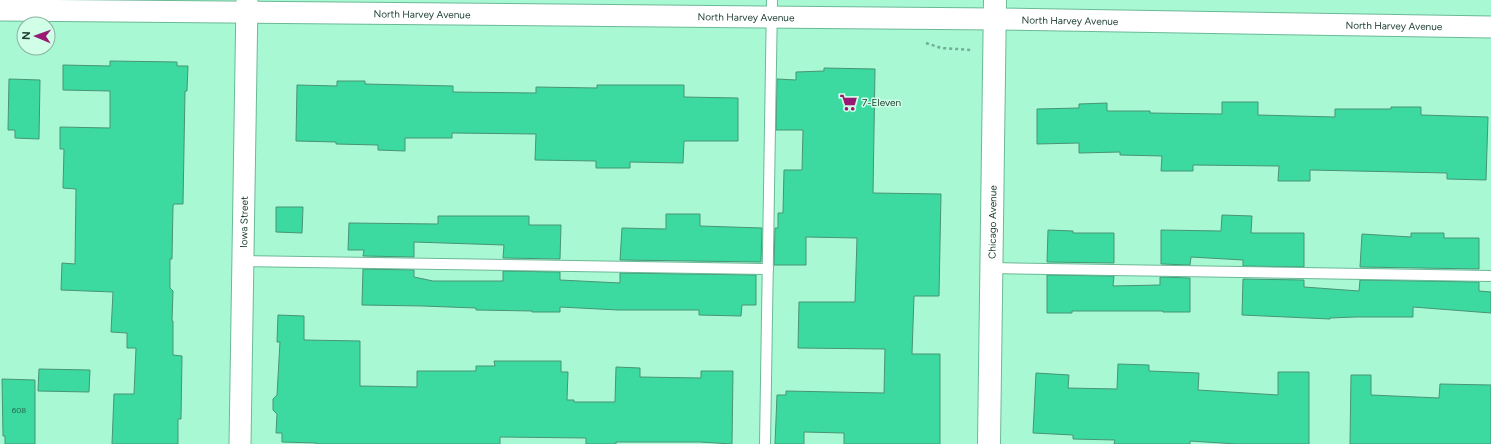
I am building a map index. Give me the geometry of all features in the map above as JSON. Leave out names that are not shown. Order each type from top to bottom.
[{"type":"main road","name":"Chicago Avenue","points":[[989,444],[995,9]]},
{"type":"street","name":"North Harvey Avenue","points":[[0,10],[247,6],[995,9],[1491,27]]},
{"type":"street","name":"Iowa Street","points":[[240,444],[247,6]]},
{"type":"lane","points":[[765,444],[772,8]]},
{"type":"lane","points":[[243,262],[768,269]]},
{"type":"lane","points":[[992,268],[1491,276]]},
{"type":"building","points":[[110,61],[177,62],[177,66],[188,66],[187,91],[185,91],[183,204],[174,204],[173,206],[172,259],[170,259],[170,288],[173,291],[173,355],[182,356],[181,419],[178,419],[178,444],[112,444],[114,394],[134,394],[136,348],[127,348],[127,333],[111,332],[113,292],[61,290],[62,263],[75,264],[76,189],[63,188],[64,149],[60,149],[60,127],[110,128],[110,91],[63,90],[63,65],[110,66]]},
{"type":"building","points":[[824,68],[875,69],[873,193],[941,194],[939,296],[914,296],[912,354],[940,354],[940,444],[844,444],[844,433],[804,432],[804,444],[775,444],[777,395],[786,395],[786,391],[884,393],[885,349],[798,348],[799,302],[855,302],[857,238],[806,237],[806,265],[774,265],[775,228],[778,228],[778,213],[783,213],[784,170],[802,170],[803,130],[776,130],[777,79],[796,80],[796,72],[824,71]]},
{"type":"building","points":[[9,79],[40,80],[39,139],[15,138],[15,130],[8,130]]},
{"type":"building","points":[[337,81],[365,81],[365,84],[453,86],[453,92],[536,93],[536,87],[597,88],[597,85],[684,85],[684,97],[738,98],[738,141],[684,141],[683,163],[630,162],[630,168],[596,168],[596,161],[535,160],[536,134],[452,133],[452,138],[405,138],[405,151],[378,150],[378,145],[296,141],[297,85],[337,86]]},
{"type":"building","points":[[1222,102],[1258,102],[1258,115],[1335,117],[1335,109],[1391,109],[1391,107],[1421,107],[1421,115],[1488,117],[1486,180],[1447,179],[1447,173],[1310,170],[1310,181],[1278,181],[1279,166],[1193,165],[1193,171],[1161,171],[1162,156],[1120,155],[1120,152],[1079,153],[1079,143],[1037,144],[1037,109],[1079,108],[1079,104],[1107,103],[1107,111],[1222,114]]},
{"type":"building","points":[[276,207],[303,207],[302,233],[276,232]]},
{"type":"building","points":[[666,214],[700,214],[700,226],[762,228],[761,262],[620,260],[622,228],[666,229]]},
{"type":"building","points":[[1222,215],[1252,216],[1251,233],[1304,233],[1304,267],[1243,266],[1243,260],[1191,257],[1190,265],[1161,264],[1161,230],[1221,231]]},
{"type":"building","points":[[438,216],[529,216],[529,225],[561,225],[560,259],[503,258],[504,245],[414,242],[414,257],[363,256],[364,250],[348,250],[349,223],[438,224]]},
{"type":"building","points":[[1048,230],[1073,231],[1073,233],[1114,233],[1114,263],[1047,262]]},
{"type":"building","points":[[1411,233],[1444,233],[1444,238],[1479,238],[1479,269],[1360,267],[1362,234],[1411,237]]},
{"type":"building","points":[[363,269],[414,270],[414,277],[433,281],[503,281],[503,271],[560,272],[560,280],[620,283],[620,273],[756,275],[756,305],[742,305],[741,316],[699,315],[699,310],[618,310],[560,307],[560,312],[532,312],[476,310],[476,308],[362,305]]},
{"type":"building","points":[[1047,275],[1114,276],[1113,286],[1160,285],[1160,277],[1190,278],[1190,312],[1072,311],[1072,313],[1047,313]]},
{"type":"building","points":[[1243,279],[1304,280],[1304,287],[1359,291],[1360,280],[1479,282],[1479,291],[1491,292],[1491,313],[1413,307],[1413,317],[1355,317],[1330,319],[1242,315]]},
{"type":"building","points":[[278,315],[304,316],[304,340],[360,341],[360,386],[417,387],[417,371],[476,371],[476,366],[495,366],[494,361],[561,361],[561,372],[568,372],[567,400],[574,400],[574,402],[615,402],[616,367],[640,368],[640,377],[701,378],[701,371],[733,371],[732,444],[700,442],[616,442],[616,444],[586,444],[586,438],[500,437],[500,444],[316,444],[282,442],[282,433],[276,433],[277,414],[273,410],[273,399],[277,395],[280,342],[277,342]]},
{"type":"building","points":[[1118,364],[1149,365],[1149,371],[1199,373],[1198,390],[1278,395],[1278,372],[1309,372],[1309,444],[1237,444],[1190,441],[1190,444],[1114,444],[1115,440],[1073,439],[1073,435],[1033,433],[1036,373],[1069,375],[1068,388],[1117,389]]},
{"type":"building","points":[[39,369],[90,370],[89,392],[38,391]]},
{"type":"building","points":[[1351,375],[1371,375],[1371,395],[1439,398],[1440,384],[1491,385],[1491,444],[1350,444]]},
{"type":"building","points":[[2,379],[35,380],[35,444],[5,444],[5,436],[3,436]]},
{"type":"place","name":"7-Eleven","points":[[849,102]]}]
